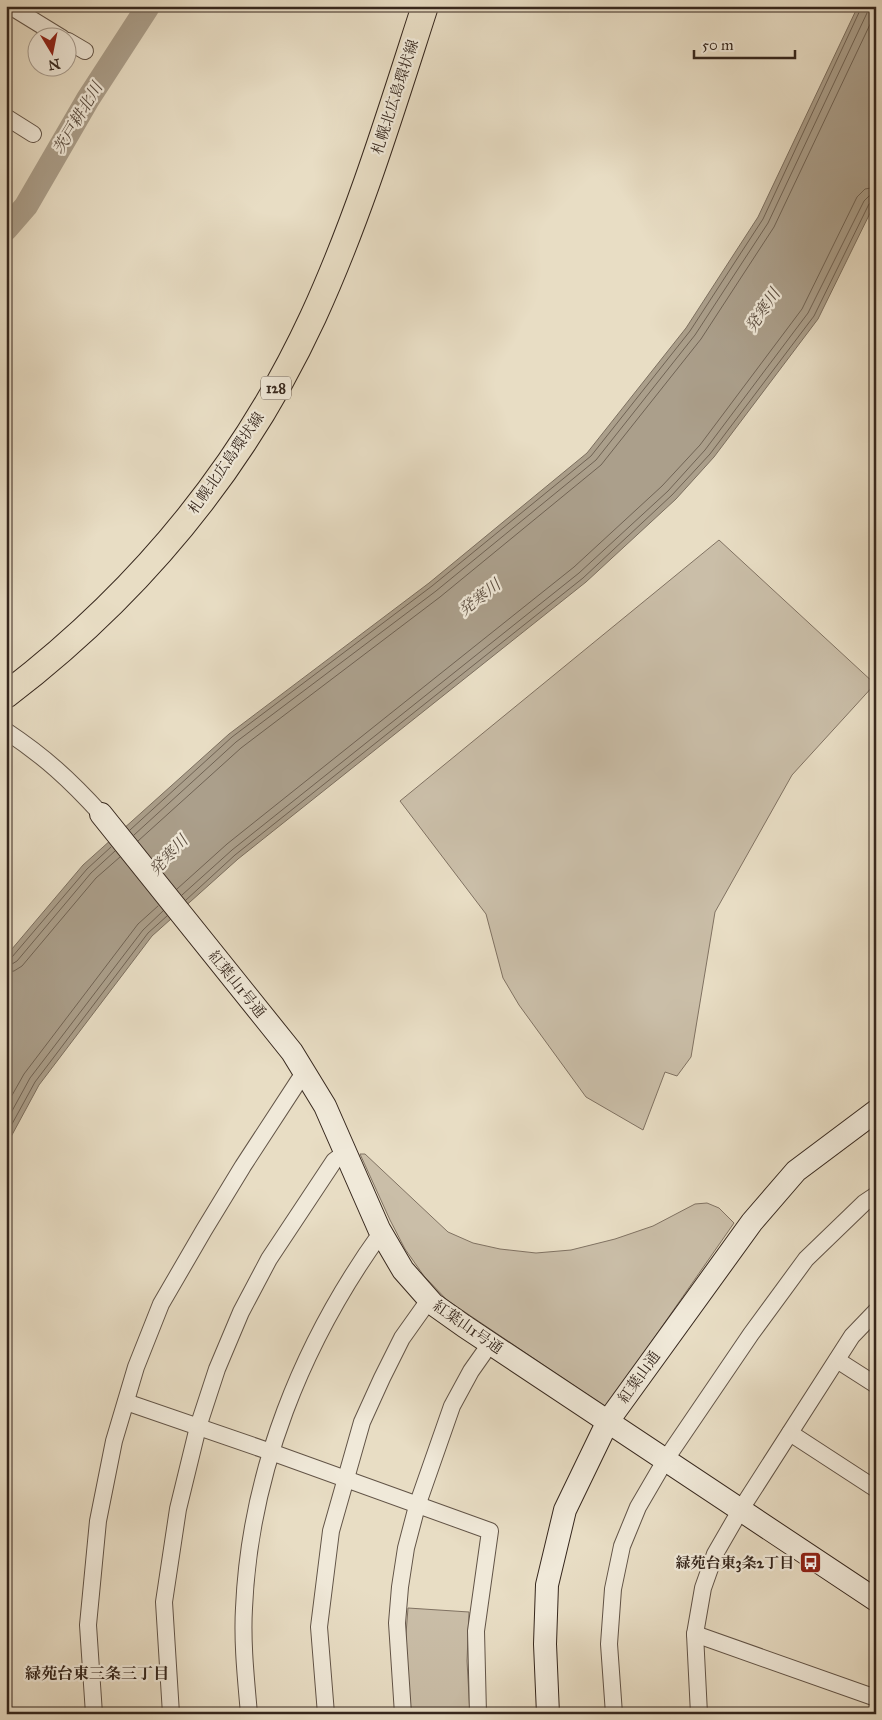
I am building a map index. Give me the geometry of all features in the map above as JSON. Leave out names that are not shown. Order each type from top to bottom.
[{"type":"main road","name":"札幌北広島環状線","points":[[6,694],[53,658],[133,582],[174,536],[210,490],[253,427],[290,362],[332,273],[376,154],[425,6]]},
{"type":"street","points":[[10,6],[46,28]]},
{"type":"street","points":[[78,47],[85,51]]},
{"type":"street","points":[[6,118],[33,134]]},
{"type":"street","points":[[6,731],[52,764],[70,780],[101,814]]},
{"type":"street","name":"紅葉山1号通","points":[[101,814],[276,1031],[305,1072],[325,1106],[382,1233],[403,1270],[429,1300],[490,1344],[876,1600]]},
{"type":"street","points":[[94,1714],[88,1625],[98,1521],[114,1441],[136,1367],[161,1304],[208,1222],[305,1072]]},
{"type":"street","name":"紅葉山通","points":[[548,1714],[545,1644],[547,1585],[565,1510],[608,1421],[747,1228],[796,1171],[876,1111]]},
{"type":"street","points":[[171,1714],[164,1602],[178,1509],[198,1427],[217,1369],[242,1312],[269,1259],[334,1161],[346,1152]]},
{"type":"street","points":[[614,1714],[609,1644],[613,1589],[622,1546],[638,1507],[666,1459],[751,1334],[806,1259],[864,1203],[876,1195]]},
{"type":"street","points":[[249,1714],[244,1649],[246,1573],[253,1522],[262,1482],[292,1391],[318,1335],[346,1285],[382,1233]]},
{"type":"street","points":[[326,1714],[320,1626],[332,1531],[362,1422],[402,1338],[429,1300]]},
{"type":"street","points":[[698,1714],[695,1634],[703,1588],[715,1554],[741,1509],[852,1336],[876,1311]]},
{"type":"street","points":[[403,1714],[397,1623],[400,1586],[417,1506],[452,1406],[470,1372],[490,1344]]},
{"type":"street","points":[[837,1360],[876,1385]]},
{"type":"street","points":[[126,1402],[490,1531],[476,1631],[478,1714]]},
{"type":"street","points":[[790,1433],[876,1489]]},
{"type":"street","points":[[695,1634],[876,1698]]},
{"type":"shaded area","points":[[719,540],[875,684],[792,775],[715,912],[691,1057],[677,1076],[665,1072],[643,1130],[586,1097],[519,1005],[503,978],[486,914],[400,801]]},
{"type":"shaded area","points":[[360,1154],[365,1154],[448,1232],[473,1243],[500,1249],[536,1253],[571,1250],[615,1239],[653,1226],[695,1204],[707,1203],[719,1208],[734,1223],[606,1407],[447,1300],[424,1276],[405,1249]]},
{"type":"shaded area","points":[[408,1608],[469,1612],[467,1661],[470,1714],[409,1714],[406,1634]]},
{"type":"water","name":"発寒川","points":[[858,6],[876,6],[876,201],[818,319],[714,457],[676,499],[586,582],[238,859],[152,936],[39,1085],[6,1146],[6,956],[83,865],[229,734],[429,583],[587,453],[686,328],[758,217]]},
{"type":"waterway","name":"茨戸耕北川","points":[[6,229],[26,206],[88,99],[147,8]]},
{"type":"place","name":"緑苑台東3条2丁目","points":[[810,1563]]},
{"type":"district","name":"緑苑台東三条三丁目","points":[[97,1673]]}]
